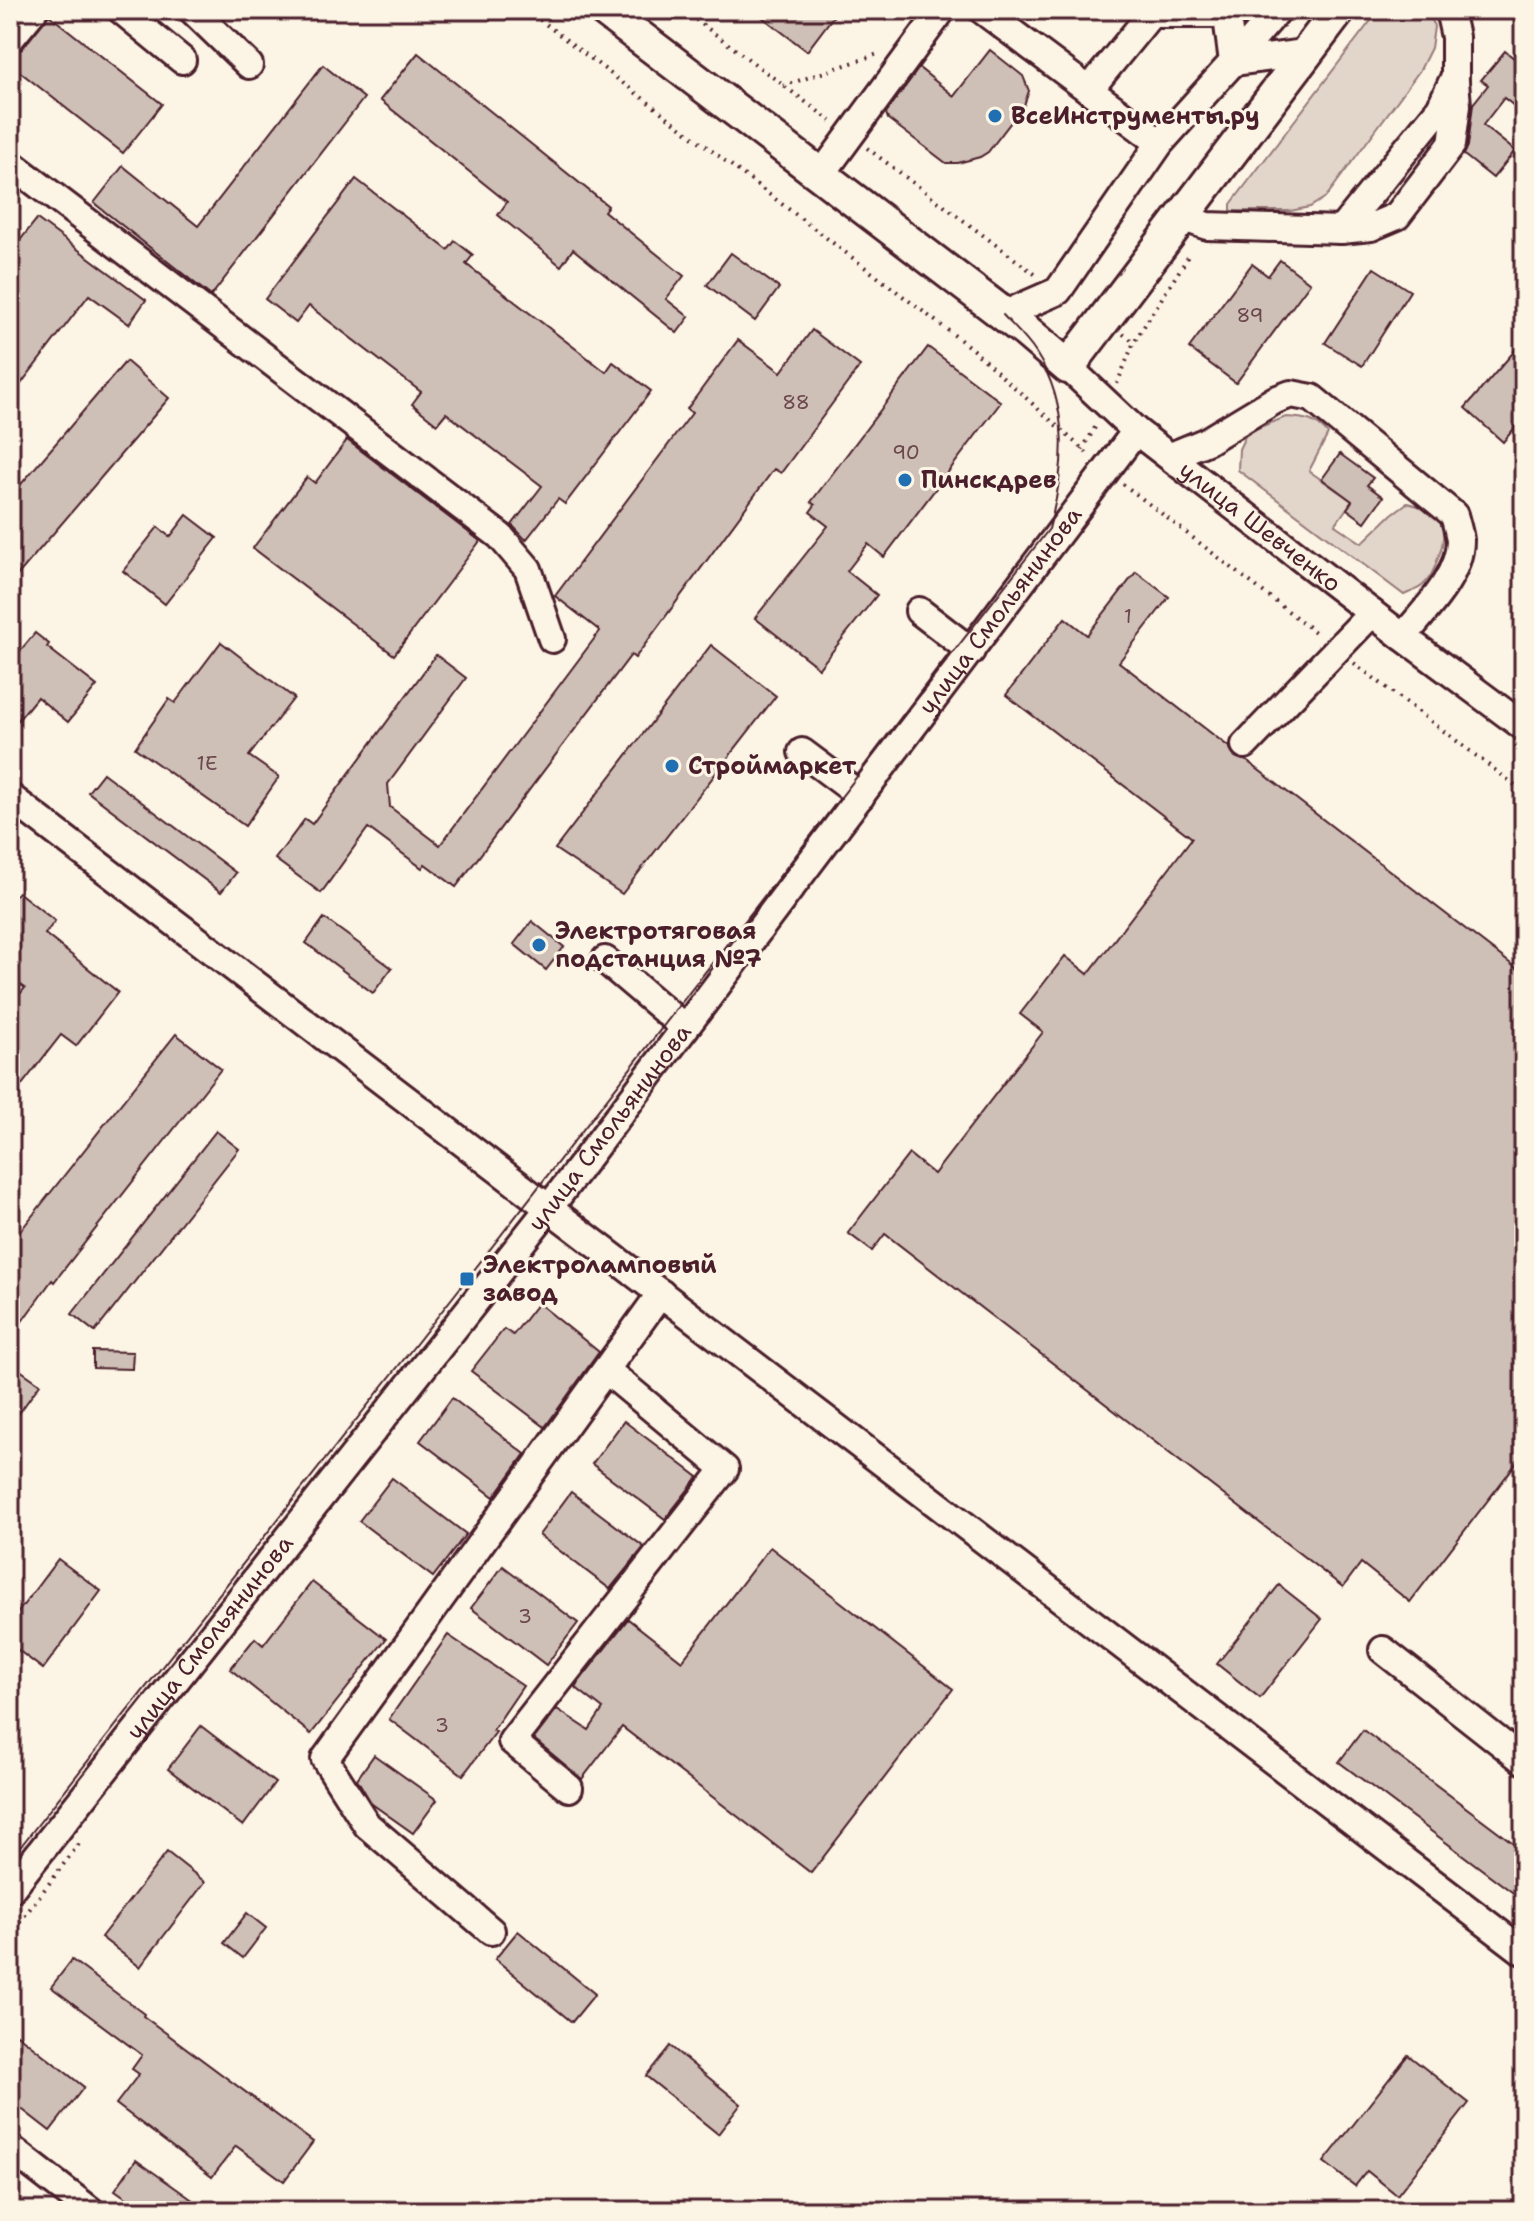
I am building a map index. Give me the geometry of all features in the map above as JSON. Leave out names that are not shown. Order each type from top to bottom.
[{"type":"main road","name":"улица Шевченко","points":[[604,10],[1068,367]]},
{"type":"main road","points":[[1068,367],[1103,321],[1194,222],[1305,53],[1350,16]]},
{"type":"street","points":[[10,39],[34,10]]},
{"type":"street","points":[[121,10],[182,60]]},
{"type":"street","points":[[192,10],[249,65]]},
{"type":"street","points":[[821,175],[942,10]]},
{"type":"street","points":[[982,10],[1160,143]]},
{"type":"street","points":[[1003,315],[1058,291],[1160,143],[1278,10]]},
{"type":"street","points":[[1194,222],[1341,230],[1440,108],[1455,76],[1455,37],[1449,10]]},
{"type":"street","points":[[1089,90],[1151,14],[1227,12],[1233,62]]},
{"type":"street","points":[[1233,62],[1305,53]]},
{"type":"street","points":[[10,163],[500,536],[528,569],[552,639]]},
{"type":"street","name":"улица Шевченко","points":[[1068,367],[1136,431],[1524,727]]},
{"type":"street","points":[[1171,456],[1207,441],[1275,400],[1291,394],[1312,398],[1454,515],[1460,541],[1453,567],[1437,594],[1403,637]]},
{"type":"street","name":"улица Смольянинова","points":[[10,1890],[549,1208],[1136,431]]},
{"type":"street","points":[[919,611],[971,651]]},
{"type":"street","points":[[1245,745],[1372,613]]},
{"type":"street","points":[[802,752],[861,796]]},
{"type":"street","points":[[10,797],[1524,1952]]},
{"type":"street","points":[[605,960],[685,1028]]},
{"type":"street","points":[[491,1931],[367,1825],[325,1759],[661,1293]]},
{"type":"street","points":[[569,1788],[512,1741],[725,1469],[606,1370]]},
{"type":"street","points":[[1383,1650],[1524,1761]]},
{"type":"street","points":[[10,2148],[91,2211]]},
{"type":"path","points":[[527,10],[971,348],[1107,471],[1524,792]]},
{"type":"path","points":[[683,10],[1058,291]]},
{"type":"path","points":[[1350,16],[1371,10]]},
{"type":"path","points":[[783,86],[921,39]]},
{"type":"path","points":[[1103,321],[1134,342],[1194,222]]},
{"type":"shaded area","points":[[1379,10],[1430,10],[1434,27],[1431,48],[1420,70],[1326,197],[1310,207],[1290,211],[1231,211],[1231,204]]},
{"type":"shaded area","points":[[1286,417],[1309,420],[1328,434],[1309,471],[1352,501],[1335,525],[1362,543],[1407,503],[1434,515],[1442,529],[1442,547],[1432,574],[1422,586],[1404,595],[1238,470],[1239,449],[1247,432]]},
{"type":"building","points":[[753,10],[838,10],[807,51]]},
{"type":"building","points":[[49,15],[162,104],[123,153],[10,64],[10,56],[22,49]]},
{"type":"building","points":[[990,50],[1023,76],[1029,91],[1024,105],[988,152],[958,163],[946,163],[888,119],[886,113],[919,68],[954,96]]},
{"type":"building","points":[[1505,51],[1524,66],[1524,114],[1504,98],[1483,125],[1515,151],[1493,178],[1464,155],[1473,104],[1488,85],[1481,80]]},
{"type":"building","points":[[418,53],[608,206],[604,211],[684,276],[666,299],[689,317],[677,333],[573,249],[561,266],[498,215],[507,202],[380,100]]},
{"type":"building","points":[[323,65],[364,98],[211,296],[94,203],[123,166],[198,226]]},
{"type":"building","points":[[356,179],[448,250],[455,241],[473,255],[466,264],[606,372],[613,362],[651,391],[565,504],[558,499],[526,540],[512,525],[542,486],[446,413],[437,424],[412,404],[421,392],[309,306],[296,323],[265,299]]},
{"type":"building","points":[[37,219],[146,300],[129,324],[89,295],[10,398],[10,253]]},
{"type":"building","points":[[731,253],[779,288],[755,321],[707,285]]},
{"type":"building","points":[[1280,260],[1310,283],[1236,383],[1189,348],[1252,264],[1268,276]]},
{"type":"building","points":[[1374,268],[1410,291],[1362,366],[1325,343]]},
{"type":"building","points":[[812,330],[860,366],[781,473],[774,469],[635,658],[631,655],[456,887],[425,864],[422,868],[368,828],[321,893],[275,859],[305,819],[312,824],[436,655],[466,678],[388,784],[390,807],[440,845],[600,631],[555,596],[692,413],[687,409],[738,340],[781,372]]},
{"type":"building","points":[[1524,340],[1524,417],[1503,442],[1465,408]]},
{"type":"building","points":[[928,347],[1001,402],[884,557],[868,544],[847,571],[877,595],[819,668],[755,618],[828,526],[810,512],[815,505],[811,502]]},
{"type":"building","points":[[126,361],[169,398],[10,584],[10,497]]},
{"type":"building","points":[[347,440],[480,541],[394,655],[253,548],[307,477],[315,483]]},
{"type":"building","points":[[1340,454],[1373,478],[1367,485],[1383,497],[1365,522],[1347,509],[1352,501],[1322,479]]},
{"type":"building","points":[[187,515],[217,538],[165,604],[123,571],[158,527],[170,537]]},
{"type":"building","points":[[1136,572],[1169,597],[1119,662],[1229,747],[1235,757],[1247,761],[1524,974],[1524,1453],[1410,1602],[1361,1563],[1343,1587],[885,1234],[872,1251],[848,1233],[909,1154],[934,1174],[1043,1032],[1020,1014],[1065,956],[1088,974],[1192,838],[1006,695],[1065,618],[1087,635]]},
{"type":"building","points":[[35,633],[49,644],[47,647],[97,686],[68,722],[37,697],[10,730],[10,663]]},
{"type":"building","points":[[221,642],[294,698],[249,756],[279,777],[245,826],[135,748],[169,699],[175,703]]},
{"type":"building","points":[[711,645],[776,696],[622,894],[555,849]]},
{"type":"building","points":[[103,773],[236,873],[221,892],[88,792]]},
{"type":"building","points":[[18,892],[55,921],[45,934],[118,992],[76,1046],[61,1035],[10,1100],[10,1006],[25,988],[10,977],[10,902]]},
{"type":"building","points":[[324,918],[392,968],[373,993],[306,943]]},
{"type":"building","name":"Электротяговая подстанция №7","points":[[532,921],[564,947],[546,970],[514,944]]},
{"type":"building","points":[[176,1034],[221,1069],[54,1282],[52,1280],[10,1338],[10,1244]]},
{"type":"building","points":[[216,1131],[239,1149],[95,1332],[72,1314]]},
{"type":"building","points":[[538,1303],[599,1352],[545,1427],[471,1371],[504,1329],[513,1335]]},
{"type":"building","points":[[93,1351],[133,1352],[132,1369],[93,1368]]},
{"type":"building","points":[[10,1363],[40,1384],[10,1426]]},
{"type":"building","points":[[452,1398],[525,1454],[494,1497],[420,1441]]},
{"type":"building","points":[[624,1421],[698,1477],[665,1519],[592,1464]]},
{"type":"building","points":[[392,1478],[466,1534],[433,1577],[359,1521]]},
{"type":"building","points":[[571,1492],[644,1547],[610,1589],[539,1535]]},
{"type":"building","points":[[770,1547],[953,1689],[811,1873],[622,1727],[582,1779],[534,1739],[557,1709],[589,1730],[603,1709],[575,1687],[628,1619],[682,1661]]},
{"type":"building","points":[[58,1559],[101,1591],[43,1669],[10,1644],[10,1623]]},
{"type":"building","points":[[503,1566],[578,1623],[546,1665],[471,1608]]},
{"type":"building","points":[[312,1582],[386,1639],[311,1734],[230,1669],[255,1638],[263,1645]]},
{"type":"building","points":[[1279,1585],[1322,1619],[1260,1698],[1217,1664]]},
{"type":"building","points":[[448,1635],[523,1686],[493,1730],[496,1732],[463,1775],[389,1719]]},
{"type":"building","points":[[201,1726],[275,1783],[243,1826],[168,1769]]},
{"type":"building","points":[[1363,1730],[1524,1851],[1524,1901],[1339,1762]]},
{"type":"building","points":[[374,1755],[437,1800],[413,1833],[372,1804],[357,1779]]},
{"type":"building","points":[[167,1852],[205,1882],[140,1967],[101,1937]]},
{"type":"building","points":[[247,1913],[266,1928],[243,1958],[224,1943]]},
{"type":"building","points":[[518,1931],[595,1994],[572,2022],[495,1959]]},
{"type":"building","points":[[72,1960],[313,2142],[284,2181],[236,2146],[212,2177],[116,2104],[139,2074],[132,2069],[142,2055],[51,1987]]},
{"type":"building","points":[[17,2034],[84,2087],[50,2131],[10,2100],[10,2043]]},
{"type":"building","points":[[670,2046],[741,2104],[718,2134],[646,2076]]},
{"type":"building","points":[[1408,2055],[1469,2103],[1397,2195],[1367,2171],[1355,2186],[1324,2162]]},
{"type":"building","points":[[136,2160],[208,2211],[145,2211],[115,2190]]},
{"type":"tram line","points":[[10,1860],[467,1279],[1049,529],[1059,484],[1060,417],[1055,395],[1036,353],[1003,315]]},
{"type":"place","name":"ВсеИнструменты.ру","points":[[995,116]]},
{"type":"place","name":"Пинскдрев","points":[[905,480]]},
{"type":"place","name":"Строймаркет","points":[[672,766]]},
{"type":"place","name":"Электротяговая подстанция №7","points":[[539,945]]},
{"type":"place","name":"Электроламповый завод","points":[[467,1279]]}]
